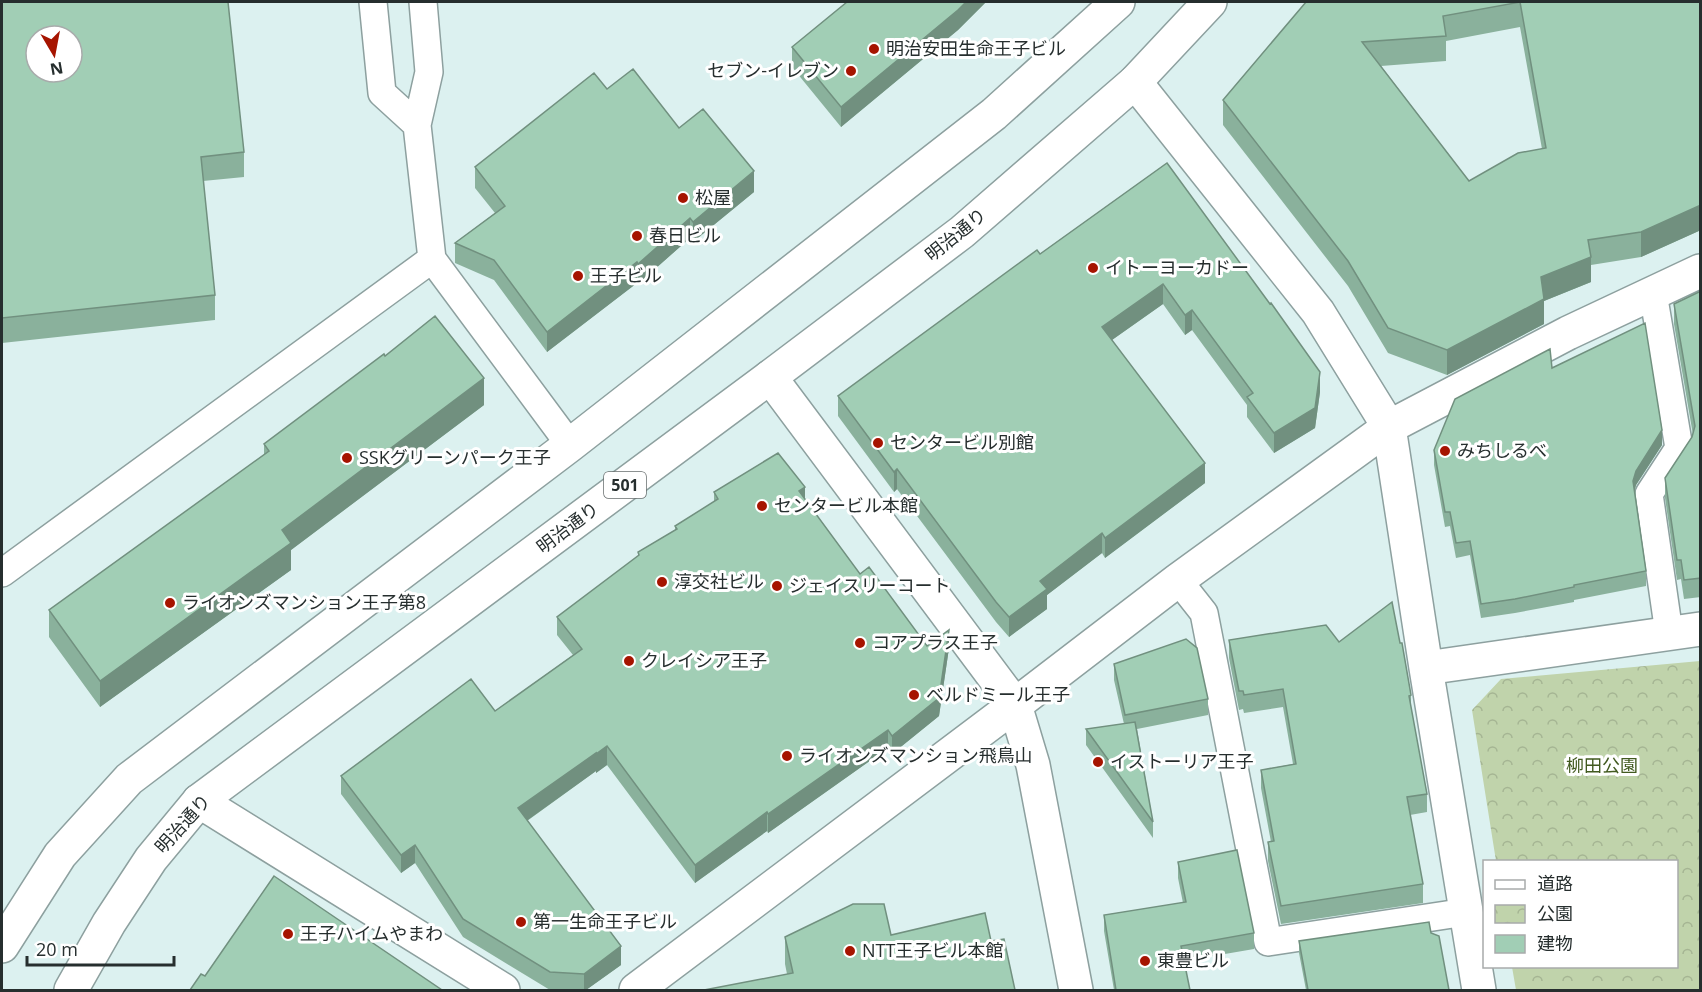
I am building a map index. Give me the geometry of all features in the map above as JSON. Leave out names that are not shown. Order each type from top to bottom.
[{"type":"street","points":[[2,946],[60,855],[129,778],[570,445],[994,114],[1118,2]]},
{"type":"street","name":"明治通り","points":[[71,990],[109,923],[151,859],[199,801],[771,377],[962,232],[1136,82],[1210,2]]},
{"type":"street","points":[[1136,82],[1318,312],[1389,427],[1479,990]]},
{"type":"street","points":[[636,990],[1015,705],[1178,579],[1389,427],[1568,333],[1701,271]]},
{"type":"street","points":[[771,377],[1015,705],[1033,765],[1076,990]]},
{"type":"street","points":[[1426,668],[1701,629]]},
{"type":"street","points":[[199,801],[503,990]]},
{"type":"lane","points":[[373,2],[382,93],[417,125]]},
{"type":"lane","points":[[423,2],[429,72],[417,125],[432,259],[570,445]]},
{"type":"lane","points":[[2,573],[432,259]]},
{"type":"lane","points":[[1653,293],[1679,448],[1650,494],[1669,633]]},
{"type":"lane","points":[[1178,579],[1204,613],[1268,942],[1466,912]]},
{"type":"green space","name":"柳田公園","points":[[1700,661],[1700,990],[1516,990],[1512,968],[1678,968],[1678,860],[1496,860],[1472,710],[1501,679]]},
{"type":"building","points":[[2,2],[228,2],[244,152],[201,157],[215,295],[2,318]]},
{"type":"building","name":"明治安田生命王子ビル","points":[[847,2],[966,2],[841,107],[792,47]]},
{"type":"building","points":[[1306,2],[1520,2],[1701,2],[1701,205],[1641,232],[1588,240],[1591,257],[1541,277],[1544,299],[1447,350],[1388,328],[1348,261],[1223,100]],"holes":[[[1520,2],[1546,148],[1518,153],[1469,181],[1362,42],[1446,36],[1443,16]]]},
{"type":"building","points":[[633,69],[679,128],[703,109],[754,171],[693,222],[690,218],[638,264],[637,262],[547,332],[494,260],[455,243],[505,206],[475,167],[594,73],[607,89]]},
{"type":"building","points":[[1167,163],[1320,372],[1315,408],[1274,433],[1247,397],[1253,393],[1192,310],[1185,315],[1163,284],[1102,327],[1205,463],[1105,538],[1102,533],[1040,581],[1047,589],[1009,617],[897,469],[894,472],[838,396],[1037,250],[1040,254]]},
{"type":"building","points":[[1701,291],[1701,578],[1684,580],[1681,560],[1677,560],[1665,478],[1692,437],[1695,426],[1674,304]]},
{"type":"building","points":[[435,316],[484,378],[282,530],[291,543],[100,681],[49,610],[269,451],[264,444],[384,354],[385,356]]},
{"type":"building","points":[[1645,323],[1662,430],[1636,471],[1633,481],[1646,571],[1481,604],[1470,541],[1456,543],[1450,512],[1445,512],[1434,450],[1455,399],[1550,349],[1552,368]]},
{"type":"building","points":[[778,453],[805,487],[799,491],[860,574],[869,567],[927,646],[949,630],[939,698],[892,736],[888,730],[768,814],[767,812],[695,865],[607,746],[596,753],[518,808],[621,946],[584,974],[550,972],[463,919],[415,845],[401,855],[341,776],[471,679],[495,711],[582,649],[557,617],[639,555],[638,552],[677,529],[675,526],[718,499],[714,492]]},
{"type":"building","points":[[1392,602],[1400,643],[1402,643],[1427,794],[1407,797],[1423,884],[1281,906],[1268,842],[1274,841],[1261,770],[1296,764],[1283,689],[1244,695],[1243,691],[1239,691],[1229,640],[1326,625],[1339,642]]},
{"type":"building","points":[[1186,639],[1197,648],[1208,699],[1125,715],[1114,664]]},
{"type":"building","points":[[1135,722],[1153,822],[1086,729]]},
{"type":"building","points":[[1237,850],[1254,933],[1181,946],[1190,990],[1116,990],[1104,915],[1186,902],[1178,862]]},
{"type":"building","name":"王子ハイムやまわ","points":[[274,876],[442,990],[190,990],[201,974],[205,976]]},
{"type":"building","points":[[853,904],[884,904],[891,935],[985,913],[991,941],[1004,939],[1015,990],[704,990],[793,973],[785,937]]},
{"type":"building","points":[[1429,922],[1431,933],[1439,936],[1449,990],[1308,990],[1299,941]]},
{"type":"place","name":"明治安田生命王子ビル","points":[[874,49]]},
{"type":"place","name":"セブン-イレブン","points":[[851,71]]},
{"type":"place","name":"松屋","points":[[683,198]]},
{"type":"place","name":"春日ビル","points":[[637,236]]},
{"type":"place","name":"イトーヨーカドー","points":[[1093,268]]},
{"type":"place","name":"王子ビル","points":[[578,276]]},
{"type":"place","name":"センタービル別館","points":[[878,443]]},
{"type":"place","name":"みちしるべ","points":[[1445,451]]},
{"type":"place","name":"SSKグリーンパーク王子","points":[[347,458]]},
{"type":"place","name":"センタービル本館","points":[[762,506]]},
{"type":"place","name":"淳交社ビル","points":[[662,582]]},
{"type":"place","name":"ジェイスリーコート","points":[[777,586]]},
{"type":"place","name":"ライオンズマンション王子第8","points":[[170,603]]},
{"type":"place","name":"コアプラス王子","points":[[860,643]]},
{"type":"place","name":"クレイシア王子","points":[[629,661]]},
{"type":"place","name":"ベルドミール王子","points":[[914,695]]},
{"type":"place","name":"ライオンズマンション飛鳥山","points":[[787,756]]},
{"type":"place","name":"イストーリア王子","points":[[1098,762]]},
{"type":"place","name":"第一生命王子ビル","points":[[521,922]]},
{"type":"place","name":"王子ハイムやまわ","points":[[288,934]]},
{"type":"place","name":"NTT王子ビル本館","points":[[850,951]]},
{"type":"place","name":"東豊ビル","points":[[1145,961]]}]
